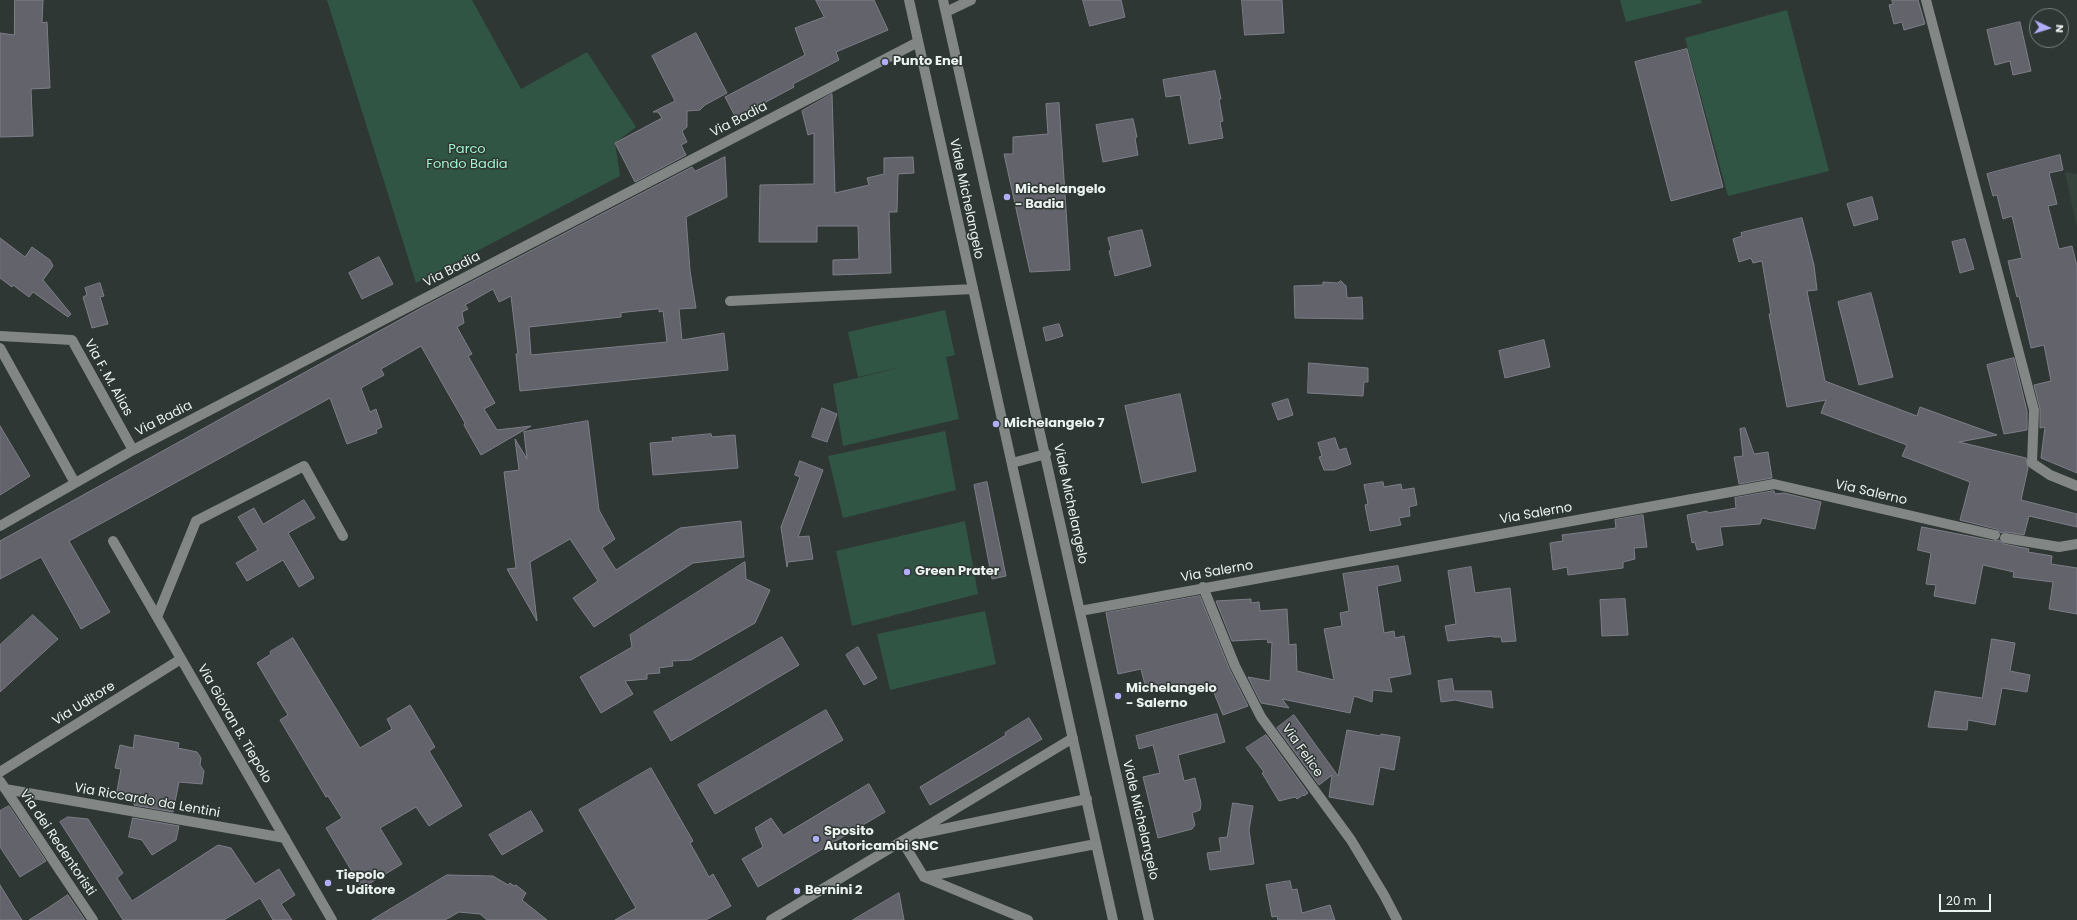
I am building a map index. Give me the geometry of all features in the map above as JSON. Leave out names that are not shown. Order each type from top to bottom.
[{"type":"street","name":"Viale Michelangelo","points":[[909,0],[1113,920]]},
{"type":"street","name":"Viale Michelangelo","points":[[943,0],[1046,454],[1149,920]]},
{"type":"street","points":[[946,12],[971,0]]},
{"type":"street","points":[[1926,0],[2034,410],[2032,463],[2050,475],[2077,486]]},
{"type":"street","name":"Via Badia","points":[[0,526],[133,450],[918,42]]},
{"type":"street","points":[[730,301],[973,289]]},
{"type":"street","name":"Via F. M. Alias","points":[[0,336],[72,340],[133,450]]},
{"type":"street","points":[[0,348],[75,483]]},
{"type":"street","points":[[1012,462],[1046,454]]},
{"type":"street","points":[[157,617],[196,521],[304,466],[343,536]]},
{"type":"street","name":"Via Salerno","points":[[1080,611],[1203,587],[1774,484],[2000,537],[2059,547],[2077,544]]},
{"type":"street","name":"Via Giovan B. Tiepolo","points":[[113,541],[332,920]]},
{"type":"street","name":"Via Felice","points":[[1203,587],[1235,666],[1261,717],[1351,840],[1384,894],[1396,920]]},
{"type":"street","name":"Via Uditore","points":[[0,772],[181,659]]},
{"type":"street","points":[[771,920],[1073,738]]},
{"type":"street","name":"Via Riccardo da Lentini","points":[[3,785],[285,838]]},
{"type":"street","name":"Via dei Redentoristi","points":[[3,785],[93,920]]},
{"type":"street","points":[[906,838],[1087,799]]},
{"type":"street","points":[[906,838],[924,877],[1028,920]]},
{"type":"street","points":[[924,877],[1096,844]]},
{"type":"shaded area","points":[[2065,172],[2077,174],[2077,228]]},
{"type":"green space","name":"Parco Fondo Badia","points":[[327,0],[472,0],[521,89],[587,52],[636,127],[615,143],[620,176],[416,283]]},
{"type":"green space","points":[[1620,0],[1701,0],[1702,3],[1626,22]]},
{"type":"green space","points":[[1787,10],[1829,171],[1728,196],[1685,38]]},
{"type":"green space","points":[[945,310],[955,355],[946,357],[959,419],[843,446],[833,384],[906,366],[858,377],[848,332]]},
{"type":"green space","points":[[945,431],[956,490],[843,518],[828,456]]},
{"type":"green space","name":"Green Prater","points":[[965,521],[978,594],[852,626],[836,551]]},
{"type":"green space","name":"Green Prater","points":[[985,611],[996,664],[890,690],[877,634]]},
{"type":"building","points":[[15,0],[43,0],[42,23],[47,22],[50,88],[31,89],[33,136],[0,137],[0,33],[14,35]]},
{"type":"building","points":[[816,0],[874,0],[888,30],[836,52],[839,60],[793,84],[794,87],[736,118],[725,97],[805,55],[795,28],[824,17]]},
{"type":"building","points":[[1083,0],[1121,0],[1125,17],[1090,26]]},
{"type":"building","points":[[1242,0],[1282,0],[1284,33],[1245,35]]},
{"type":"building","points":[[1892,0],[1918,0],[1925,24],[1904,30],[1902,22],[1894,24],[1889,5],[1893,4]]},
{"type":"building","points":[[2020,22],[2031,71],[2013,75],[2010,61],[1995,65],[1987,30]]},
{"type":"building","points":[[696,33],[727,93],[705,105],[700,110],[687,111],[687,127],[682,131],[687,142],[681,145],[686,155],[635,182],[615,143],[662,118],[658,112],[653,112],[675,101],[652,56]]},
{"type":"building","points":[[1687,49],[1723,187],[1671,201],[1635,62]]},
{"type":"building","points":[[1215,71],[1221,99],[1219,99],[1223,121],[1220,122],[1223,138],[1189,144],[1180,95],[1166,97],[1163,80]]},
{"type":"building","points":[[832,94],[835,193],[869,185],[867,178],[884,174],[884,158],[913,157],[914,173],[898,174],[897,212],[889,212],[891,273],[833,275],[833,260],[859,259],[858,226],[817,226],[817,242],[759,242],[760,185],[814,184],[814,133],[808,135],[802,111]]},
{"type":"building","points":[[1059,103],[1070,270],[1030,272],[1004,154],[1013,154],[1013,137],[1048,134],[1046,104]]},
{"type":"building","points":[[1133,119],[1137,137],[1135,138],[1138,155],[1103,162],[1096,125]]},
{"type":"building","points":[[2060,155],[2063,170],[2049,173],[2057,204],[2048,206],[2059,249],[2072,246],[2077,266],[2077,473],[2041,458],[2045,427],[2040,428],[2040,409],[2034,385],[2051,381],[2044,345],[2031,348],[2019,296],[2017,297],[2008,261],[2022,258],[2012,216],[2003,219],[1997,195],[1993,196],[1987,174]]},
{"type":"building","points":[[725,157],[727,197],[686,217],[690,271],[696,308],[679,309],[682,340],[724,333],[728,370],[520,391],[516,354],[518,354],[511,296],[499,302],[493,289],[465,305],[468,309],[462,312],[464,323],[457,327],[472,354],[468,356],[495,403],[484,409],[497,430],[531,426],[481,455],[464,425],[465,423],[421,346],[381,369],[384,375],[361,388],[370,412],[376,409],[382,427],[376,430],[377,433],[347,444],[330,398],[69,541],[110,612],[81,629],[41,557],[0,579],[0,541],[421,308],[692,167],[695,171]],"holes":[[[659,309],[659,312],[663,311],[667,342],[531,355],[529,327],[621,317],[621,313]]]},
{"type":"building","points":[[1872,197],[1878,219],[1854,226],[1847,204]]},
{"type":"building","points":[[1802,218],[1814,265],[1817,290],[1807,291],[1825,381],[1917,416],[1920,407],[1997,435],[1959,442],[2026,458],[2028,468],[2021,500],[2077,514],[2077,527],[2029,516],[2024,535],[2006,532],[2001,533],[1996,529],[1960,520],[1970,482],[1902,456],[1907,445],[1821,413],[1826,400],[1787,407],[1769,314],[1771,314],[1762,261],[1753,263],[1751,258],[1739,262],[1733,239],[1742,236],[1741,233]]},
{"type":"building","points":[[1142,230],[1151,266],[1115,276],[1109,251],[1111,250],[1108,238]]},
{"type":"building","points":[[0,238],[25,257],[32,247],[50,260],[53,266],[43,280],[71,314],[68,317],[33,292],[29,297],[13,285],[12,287],[0,278]]},
{"type":"building","points":[[1965,239],[1974,269],[1960,273],[1952,242]]},
{"type":"building","points":[[379,257],[393,284],[362,299],[349,273]]},
{"type":"building","points":[[1341,281],[1346,286],[1347,298],[1362,297],[1363,319],[1295,318],[1294,286],[1323,285],[1323,282],[1337,283]]},
{"type":"building","points":[[100,283],[104,296],[100,297],[108,324],[92,328],[83,297],[87,295],[85,288]]},
{"type":"building","points":[[1871,293],[1893,377],[1859,385],[1838,302]]},
{"type":"building","points":[[1059,324],[1063,336],[1046,341],[1043,328]]},
{"type":"building","points":[[1544,340],[1550,367],[1505,378],[1499,351]]},
{"type":"building","points":[[2014,358],[2027,411],[2027,430],[2004,434],[1987,365]]},
{"type":"building","points":[[1309,363],[1368,368],[1368,382],[1364,382],[1363,396],[1308,393]]},
{"type":"building","points":[[1180,394],[1196,471],[1142,483],[1125,406]]},
{"type":"building","points":[[1288,399],[1293,415],[1278,420],[1272,404]]},
{"type":"building","points":[[822,408],[837,414],[827,442],[812,437]]},
{"type":"building","points":[[588,421],[599,510],[615,539],[602,548],[616,570],[680,528],[741,521],[744,557],[693,563],[594,627],[573,598],[598,581],[570,539],[530,562],[537,621],[507,569],[516,568],[504,472],[519,470],[515,439],[527,459],[524,432]]},
{"type":"building","points":[[0,426],[30,476],[0,495]]},
{"type":"building","points":[[1745,428],[1754,454],[1768,452],[1772,478],[1739,484],[1734,457],[1743,456],[1740,429]]},
{"type":"building","points":[[711,434],[712,437],[735,435],[738,468],[653,475],[650,443],[673,441],[672,438]]},
{"type":"building","points":[[1335,438],[1339,450],[1346,448],[1351,464],[1334,470],[1324,470],[1319,457],[1322,456],[1318,443]]},
{"type":"building","points":[[800,461],[823,470],[798,537],[809,536],[813,559],[788,562],[787,567],[781,527],[800,477],[795,475]]},
{"type":"building","points":[[987,482],[1006,576],[992,579],[974,485]]},
{"type":"building","points":[[1383,482],[1384,487],[1401,484],[1402,490],[1414,488],[1417,505],[1409,507],[1410,516],[1399,518],[1401,525],[1370,531],[1365,505],[1368,504],[1364,485]]},
{"type":"building","points":[[1774,491],[1775,494],[1784,493],[1821,502],[1815,529],[1762,518],[1760,524],[1720,527],[1723,545],[1697,550],[1695,542],[1692,543],[1687,515],[1736,508],[1735,498]]},
{"type":"building","points":[[304,500],[315,518],[288,533],[314,578],[299,587],[283,560],[247,581],[236,563],[258,550],[238,517],[254,508],[263,524]]},
{"type":"building","points":[[1643,515],[1647,547],[1634,548],[1635,559],[1623,562],[1623,568],[1568,575],[1567,567],[1553,570],[1550,543],[1563,541],[1562,535],[1616,528],[1615,520]]},
{"type":"building","points":[[1922,527],[1994,541],[1999,540],[2004,544],[2029,549],[2028,552],[2052,556],[2051,564],[2077,568],[2077,614],[2049,609],[2053,582],[2013,577],[2014,572],[1983,565],[1975,604],[1934,596],[1936,585],[1926,584],[1931,553],[1918,550]]},
{"type":"building","points":[[745,562],[746,579],[770,590],[755,623],[691,660],[672,661],[673,666],[659,668],[660,673],[647,674],[647,679],[625,681],[633,694],[601,713],[580,677],[632,647],[630,635]]},
{"type":"building","points":[[1398,566],[1401,581],[1377,586],[1384,633],[1394,631],[1395,638],[1404,636],[1411,674],[1389,678],[1392,692],[1373,690],[1372,702],[1354,696],[1350,713],[1282,699],[1289,708],[1261,703],[1248,677],[1270,681],[1272,642],[1268,643],[1267,639],[1232,641],[1216,601],[1251,599],[1251,603],[1259,602],[1260,611],[1287,609],[1289,645],[1296,644],[1297,671],[1334,680],[1324,629],[1342,626],[1340,613],[1349,611],[1343,574]]},
{"type":"building","points":[[1471,567],[1475,593],[1510,588],[1516,641],[1502,642],[1501,637],[1493,636],[1448,641],[1445,626],[1456,624],[1448,571]]},
{"type":"building","points":[[1200,596],[1229,668],[1248,706],[1223,715],[1210,683],[1168,692],[1166,684],[1146,689],[1141,669],[1118,674],[1106,613]]},
{"type":"building","points":[[1625,599],[1628,635],[1602,636],[1600,600]]},
{"type":"building","points":[[33,615],[58,639],[0,692],[0,645]]},
{"type":"building","points":[[782,637],[799,665],[671,741],[654,712]]},
{"type":"building","points":[[293,638],[360,748],[392,729],[387,719],[410,705],[435,747],[429,751],[462,806],[429,826],[416,807],[380,828],[402,864],[362,888],[326,828],[342,818],[328,796],[326,797],[280,720],[288,715],[257,663],[271,654],[270,652]]},
{"type":"building","points":[[1992,639],[2015,643],[2010,671],[2030,675],[2027,692],[2002,688],[1995,725],[1968,720],[1967,730],[1928,727],[1935,691],[1982,698]]},
{"type":"building","points":[[858,647],[877,678],[864,685],[846,655]]},
{"type":"building","points":[[1452,679],[1454,691],[1491,691],[1493,708],[1455,700],[1441,702],[1438,681]]},
{"type":"building","points":[[826,710],[843,740],[715,814],[698,785]]},
{"type":"building","points":[[1217,714],[1225,742],[1178,755],[1184,781],[1195,778],[1201,803],[1200,810],[1192,813],[1195,825],[1192,829],[1158,838],[1143,777],[1160,773],[1153,745],[1139,749],[1136,736]]},
{"type":"building","points":[[1294,715],[1338,776],[1347,730],[1380,736],[1381,734],[1400,737],[1394,770],[1380,767],[1373,805],[1329,797],[1332,775],[1319,785],[1277,728]]},
{"type":"building","points":[[1029,718],[1042,739],[930,805],[920,787],[1006,735],[1005,733]]},
{"type":"building","points":[[135,735],[179,743],[178,748],[197,752],[201,758],[200,765],[204,771],[202,784],[179,782],[173,812],[134,805],[134,799],[116,796],[121,769],[115,768],[120,745],[133,748]]},
{"type":"building","points":[[1266,735],[1308,793],[1304,796],[1303,795],[1297,799],[1295,797],[1279,801],[1262,773],[1264,772],[1246,748]]},
{"type":"building","points":[[651,768],[693,841],[690,843],[709,877],[713,874],[731,906],[706,920],[615,920],[636,908],[579,810]]},
{"type":"building","points":[[869,784],[885,812],[758,887],[742,859],[763,847],[755,828],[771,818],[783,835]]},
{"type":"building","points":[[1233,803],[1253,806],[1249,830],[1254,864],[1210,870],[1207,853],[1221,851],[1219,838],[1227,837]]},
{"type":"building","points":[[9,806],[46,861],[20,877],[0,847],[0,811]]},
{"type":"building","points":[[531,811],[543,831],[502,855],[489,835]]},
{"type":"building","points":[[68,817],[88,819],[123,873],[117,878],[132,901],[218,845],[231,848],[255,884],[279,869],[295,895],[281,904],[292,920],[273,920],[260,898],[224,920],[123,920],[60,822]]},
{"type":"building","points":[[133,818],[179,826],[176,840],[152,855],[142,840],[129,837]]},
{"type":"building","points":[[447,875],[493,876],[508,885],[510,883],[514,886],[516,885],[526,893],[522,900],[547,920],[487,920],[480,914],[459,912],[445,920],[372,920]]},
{"type":"building","points":[[1290,881],[1292,890],[1297,889],[1302,913],[1330,905],[1335,920],[1278,920],[1277,916],[1272,917],[1266,885]]},
{"type":"building","points":[[0,885],[14,908],[22,920],[0,920]]},
{"type":"building","points":[[899,893],[904,920],[853,920]]},
{"type":"building","points":[[68,895],[85,920],[29,920],[48,908]]},
{"type":"place","name":"Punto Enel","points":[[885,62]]},
{"type":"place","name":"Michelangelo - Badia","points":[[1007,197]]},
{"type":"place","name":"Michelangelo 7","points":[[996,424]]},
{"type":"place","name":"Green Prater","points":[[907,572]]},
{"type":"place","name":"Michelangelo - Salerno","points":[[1118,696]]},
{"type":"place","name":"Sposito Autoricambi SNC","points":[[816,839]]},
{"type":"place","name":"Tiepolo - Uditore","points":[[328,883]]},
{"type":"place","name":"Bernini 2","points":[[797,891]]}]
